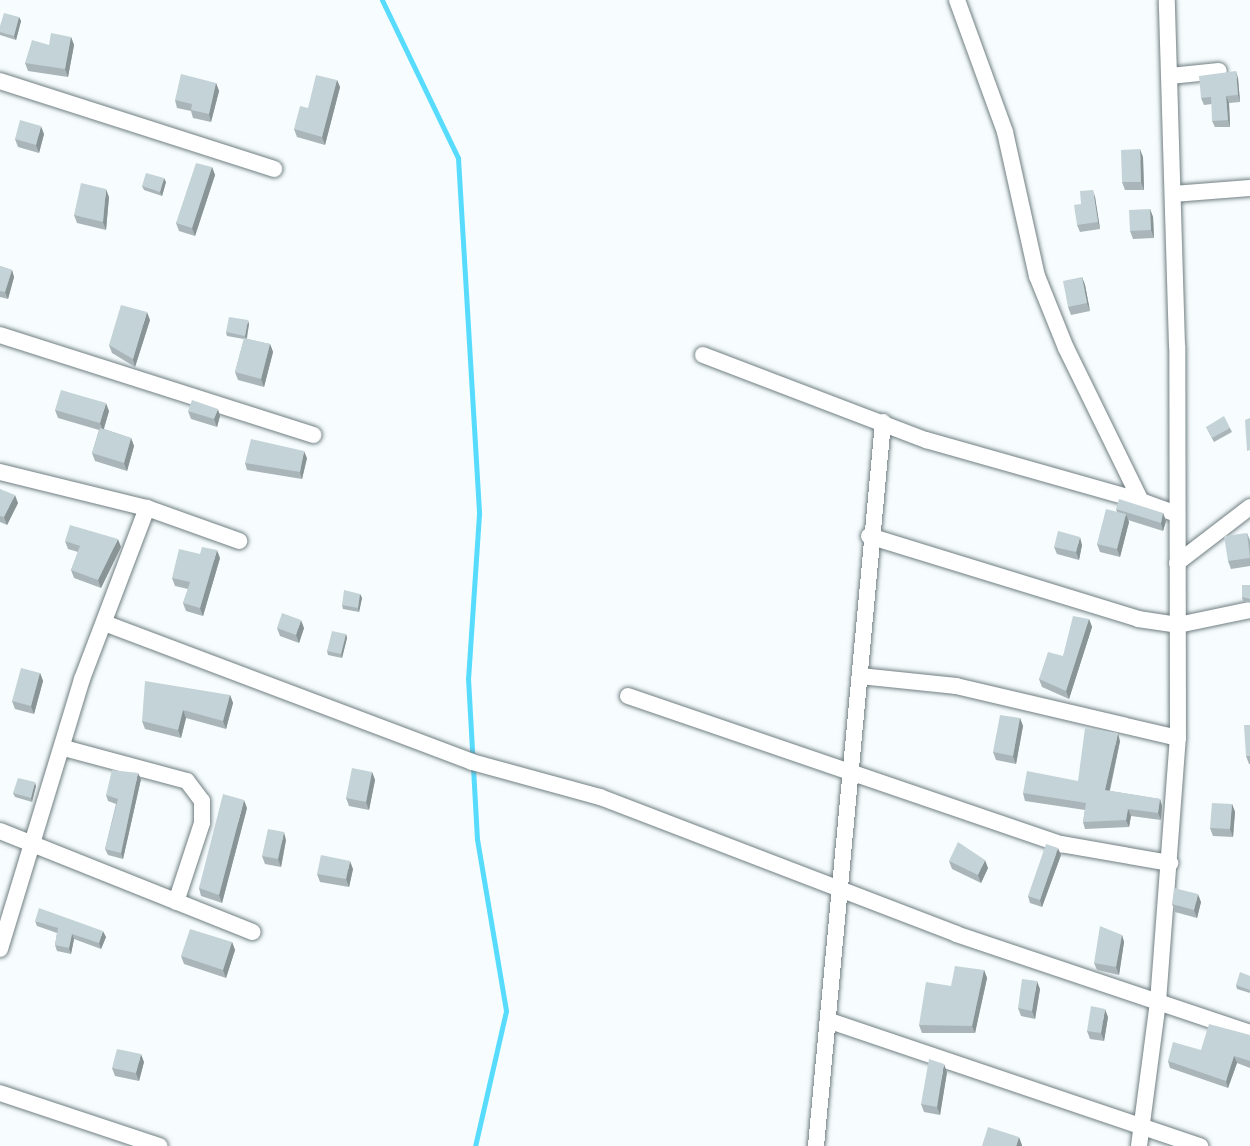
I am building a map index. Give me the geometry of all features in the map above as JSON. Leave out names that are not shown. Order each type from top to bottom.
[{"type":"street","points":[[957,0],[1005,132],[1037,276],[1141,501]]},
{"type":"street","points":[[1140,1138],[1158,1002],[1178,738],[1173,194],[1167,0]]},
{"type":"street","points":[[1170,76],[1219,71]]},
{"type":"street","points":[[0,81],[274,169]]},
{"type":"street","points":[[1173,194],[1250,188]]},
{"type":"street","points":[[0,335],[313,435]]},
{"type":"street","points":[[703,355],[883,422],[1177,514]]},
{"type":"street","points":[[816,1146],[830,1021],[835,890],[860,676],[869,536],[883,422]]},
{"type":"street","points":[[0,472],[147,508],[239,541]]},
{"type":"street","points":[[1177,563],[1250,507]]},
{"type":"street","points":[[0,949],[35,845],[82,679],[107,624],[147,508]]},
{"type":"street","points":[[869,536],[1056,598],[1178,625],[1250,610]]},
{"type":"street","points":[[107,624],[472,762],[600,797],[835,890],[1250,1033]]},
{"type":"street","points":[[860,676],[956,686],[1178,738]]},
{"type":"street","points":[[628,696],[1061,844],[1170,863]]},
{"type":"street","points":[[64,748],[165,770],[195,791],[202,801],[202,823],[176,902]]},
{"type":"street","points":[[0,831],[253,932]]},
{"type":"street","points":[[830,1021],[1140,1138],[1200,1146]]},
{"type":"street","points":[[0,1093],[159,1146]]},
{"type":"building","points":[[4,13],[19,17],[14,36],[0,32]]},
{"type":"building","points":[[51,33],[71,37],[65,69],[25,63],[32,40],[49,45]]},
{"type":"building","points":[[1236,71],[1238,95],[1226,96],[1228,120],[1212,121],[1211,97],[1201,98],[1199,76]]},
{"type":"building","points":[[181,74],[216,83],[209,114],[191,110],[192,104],[175,100]]},
{"type":"building","points":[[316,75],[337,80],[322,137],[294,129],[300,106],[308,108]]},
{"type":"building","points":[[20,120],[41,126],[36,145],[15,139]]},
{"type":"building","points":[[1140,149],[1141,182],[1122,182],[1121,150]]},
{"type":"building","points":[[196,163],[212,167],[192,228],[176,223]]},
{"type":"building","points":[[146,173],[164,178],[160,192],[142,186]]},
{"type":"building","points":[[81,183],[106,189],[103,222],[74,215]]},
{"type":"building","points":[[1093,190],[1098,222],[1077,225],[1074,205],[1081,204],[1080,191]]},
{"type":"building","points":[[1150,209],[1151,230],[1130,231],[1129,210]]},
{"type":"building","points":[[0,266],[12,270],[5,292],[0,291]]},
{"type":"building","points":[[1082,277],[1087,303],[1068,307],[1063,281]]},
{"type":"building","points":[[121,305],[147,312],[133,359],[109,345]]},
{"type":"building","points":[[229,317],[248,320],[245,336],[226,332]]},
{"type":"building","points":[[244,338],[270,344],[261,379],[235,372]]},
{"type":"building","points":[[61,390],[106,403],[100,423],[55,410]]},
{"type":"building","points":[[192,400],[218,409],[214,419],[188,411]]},
{"type":"building","points":[[1224,416],[1230,428],[1212,438],[1206,427]]},
{"type":"building","points":[[1250,418],[1250,450],[1247,451],[1245,420]]},
{"type":"building","points":[[100,428],[131,438],[124,463],[92,453]]},
{"type":"building","points":[[251,439],[304,451],[300,472],[245,463]]},
{"type":"building","points":[[0,489],[15,495],[4,517],[0,516]]},
{"type":"building","points":[[1119,499],[1163,513],[1161,523],[1116,509]]},
{"type":"building","points":[[1106,509],[1126,514],[1117,549],[1097,544]]},
{"type":"building","points":[[70,525],[118,539],[98,580],[71,570],[80,546],[65,541]]},
{"type":"building","points":[[1058,531],[1080,537],[1076,552],[1054,547]]},
{"type":"building","points":[[1247,533],[1250,558],[1228,561],[1224,536]]},
{"type":"building","points":[[202,547],[217,550],[200,608],[183,603],[190,582],[172,578],[179,549],[200,554]]},
{"type":"building","points":[[1242,585],[1250,585],[1250,599],[1242,597]]},
{"type":"building","points":[[344,590],[360,594],[358,608],[342,605]]},
{"type":"building","points":[[282,613],[301,620],[296,635],[277,628]]},
{"type":"building","points":[[1073,616],[1089,619],[1066,691],[1039,679],[1048,652],[1063,656]]},
{"type":"building","points":[[332,631],[346,634],[341,654],[327,651]]},
{"type":"building","points":[[21,668],[40,673],[31,706],[12,701]]},
{"type":"building","points":[[145,681],[230,695],[223,721],[183,710],[178,730],[142,721]]},
{"type":"building","points":[[1000,715],[1020,718],[1013,756],[993,752]]},
{"type":"building","points":[[1244,725],[1250,725],[1250,756],[1246,756]]},
{"type":"building","points":[[1085,728],[1118,733],[1105,790],[1160,799],[1158,813],[1128,809],[1126,820],[1083,822],[1086,803],[1023,793],[1027,771],[1078,781]]},
{"type":"building","points":[[352,768],[372,772],[366,802],[346,798]]},
{"type":"building","points":[[112,770],[138,773],[121,853],[105,849],[118,799],[106,795]]},
{"type":"building","points":[[18,778],[35,782],[31,798],[13,793]]},
{"type":"building","points":[[223,794],[244,800],[219,895],[199,888]]},
{"type":"building","points":[[1212,803],[1232,804],[1230,829],[1210,828]]},
{"type":"building","points":[[268,829],[284,832],[278,859],[262,856]]},
{"type":"building","points":[[958,842],[985,860],[978,875],[949,861]]},
{"type":"building","points":[[1046,844],[1058,848],[1040,900],[1028,896]]},
{"type":"building","points":[[321,855],[350,861],[346,879],[317,874]]},
{"type":"building","points":[[1174,888],[1198,894],[1194,910],[1172,904]]},
{"type":"building","points":[[39,908],[103,931],[99,943],[72,934],[69,948],[55,945],[58,928],[35,921]]},
{"type":"building","points":[[1100,926],[1122,935],[1116,967],[1094,963]]},
{"type":"building","points":[[190,929],[232,942],[223,970],[181,956]]},
{"type":"building","points":[[955,966],[984,970],[972,1026],[919,1025],[926,982],[951,986]]},
{"type":"building","points":[[1240,972],[1250,976],[1250,990],[1236,985]]},
{"type":"building","points":[[1022,979],[1037,981],[1032,1011],[1018,1008]]},
{"type":"building","points":[[1091,1006],[1105,1009],[1101,1033],[1087,1031]]},
{"type":"building","points":[[1209,1024],[1250,1035],[1250,1061],[1234,1056],[1226,1081],[1168,1061],[1173,1042],[1201,1050]]},
{"type":"building","points":[[117,1049],[141,1054],[136,1073],[112,1068]]},
{"type":"building","points":[[929,1059],[944,1064],[937,1107],[921,1104]]},
{"type":"building","points":[[988,1127],[1019,1137],[1016,1146],[982,1146]]},
{"type":"waterway","points":[[382,0],[458,158],[479,514],[468,678],[477,839],[506,1011],[475,1146]]}]
